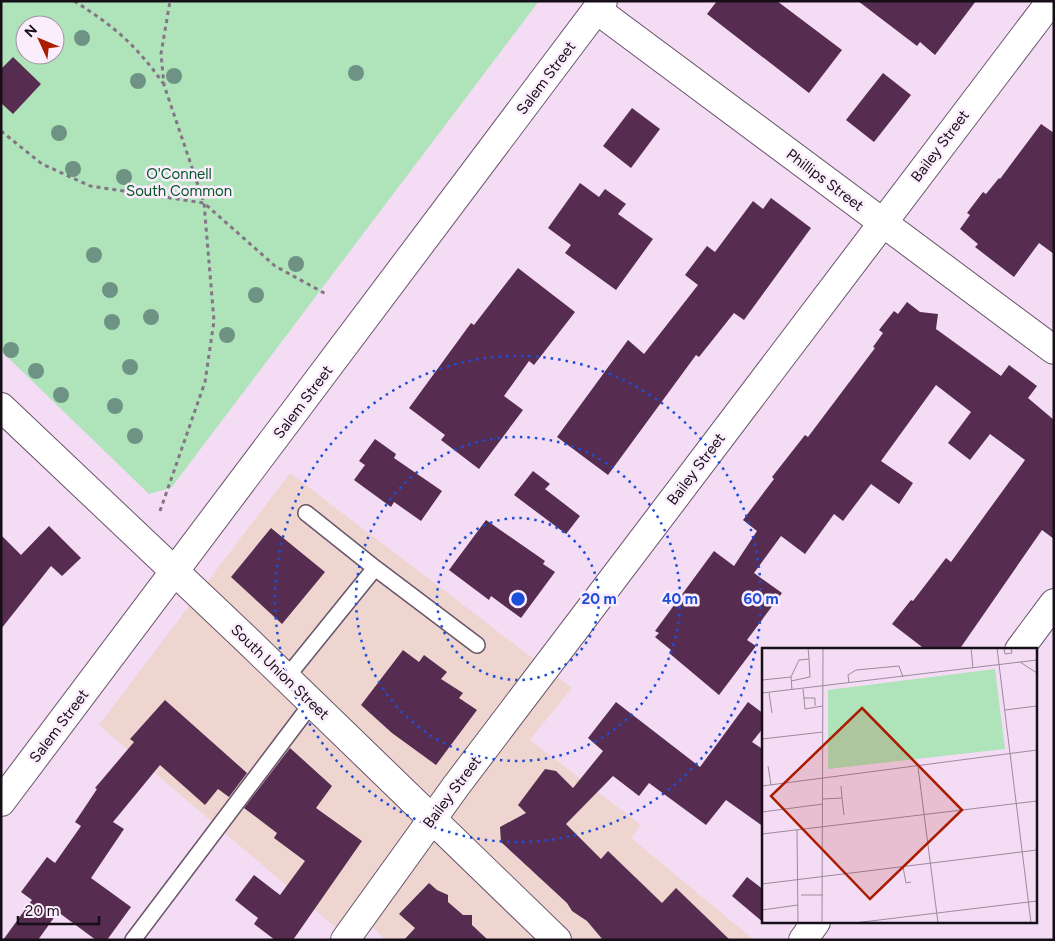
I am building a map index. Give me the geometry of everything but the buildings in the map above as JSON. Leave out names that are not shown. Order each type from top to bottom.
[{"type":"street","name":"Bailey Street","points":[[345,940],[432,818],[1051,1]]},
{"type":"street","name":"Phillips Street","points":[[600,6],[1054,350]]},
{"type":"street","name":"Salem Street","points":[[1,802],[600,6]]},
{"type":"street","name":"South Union Street","points":[[1,407],[286,678],[557,940]]},
{"type":"street","points":[[1020,648],[1054,602]]},
{"type":"street","points":[[803,940],[815,924]]},
{"type":"lane","points":[[306,513],[477,645]]},
{"type":"lane","points":[[286,678],[375,568]]},
{"type":"lane","points":[[133,940],[312,703]]},
{"type":"path","points":[[74,1],[114,27],[138,51],[164,85]]},
{"type":"path","points":[[160,511],[206,382],[214,321],[204,203],[164,85],[161,54],[170,1]]},
{"type":"path","points":[[1,131],[42,164],[90,186],[204,203],[275,266],[326,294]]},
{"type":"shaded area","points":[[290,473],[572,688],[530,740],[641,825],[631,838],[754,940],[385,940],[358,912],[342,933],[99,725]]},
{"type":"green space","name":"O'Connell South Common","points":[[1,1],[539,1],[171,488],[149,494],[1,351]]}]
